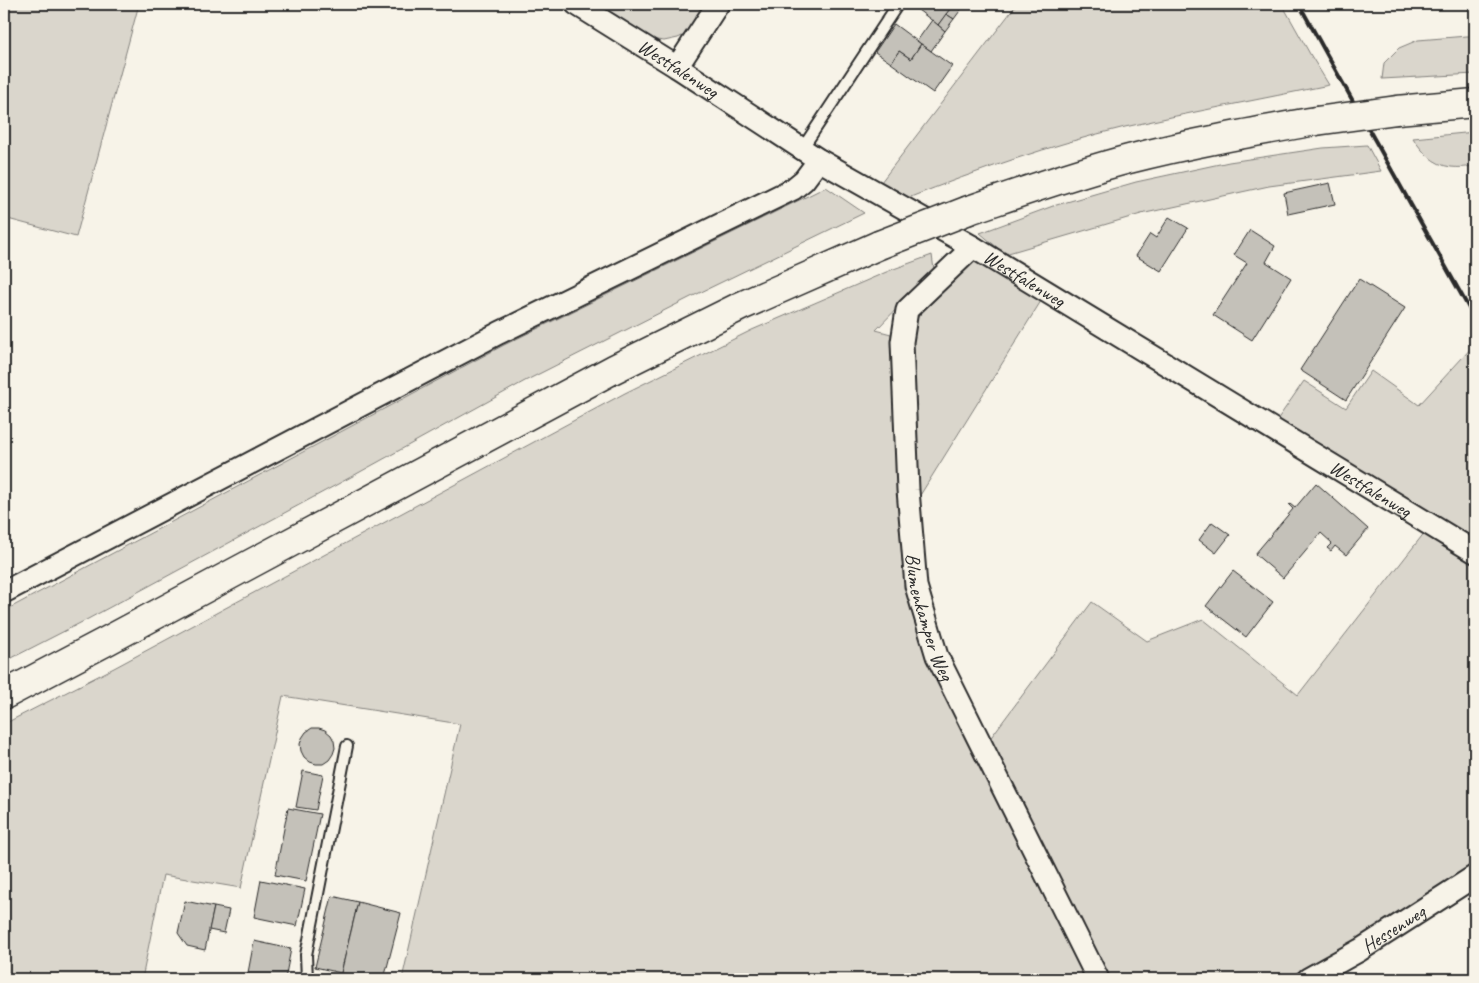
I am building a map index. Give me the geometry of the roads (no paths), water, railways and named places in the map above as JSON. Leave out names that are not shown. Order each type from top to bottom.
[{"type":"main road","points":[[4,695],[614,369],[741,306],[878,245],[1045,184],[1130,159],[1222,138],[1316,121],[1397,110],[1475,103]]},
{"type":"street","name":"Westfalenweg","points":[[576,4],[811,154],[973,247],[1475,552]]},
{"type":"street","points":[[677,67],[718,4]]},
{"type":"street","points":[[4,592],[499,333],[793,189],[804,180],[811,154]]},
{"type":"street","name":"Blumenkamper Weg","points":[[973,247],[907,310],[902,342],[908,490],[916,586],[936,656],[1098,979]]},
{"type":"street","name":"Hessenweg","points":[[1308,979],[1360,950],[1475,876]]},
{"type":"lane","points":[[811,154],[898,4]]},
{"type":"lane","points":[[307,979],[306,955],[347,746]]},
{"type":"railway","points":[[1299,4],[1475,319]]}]
